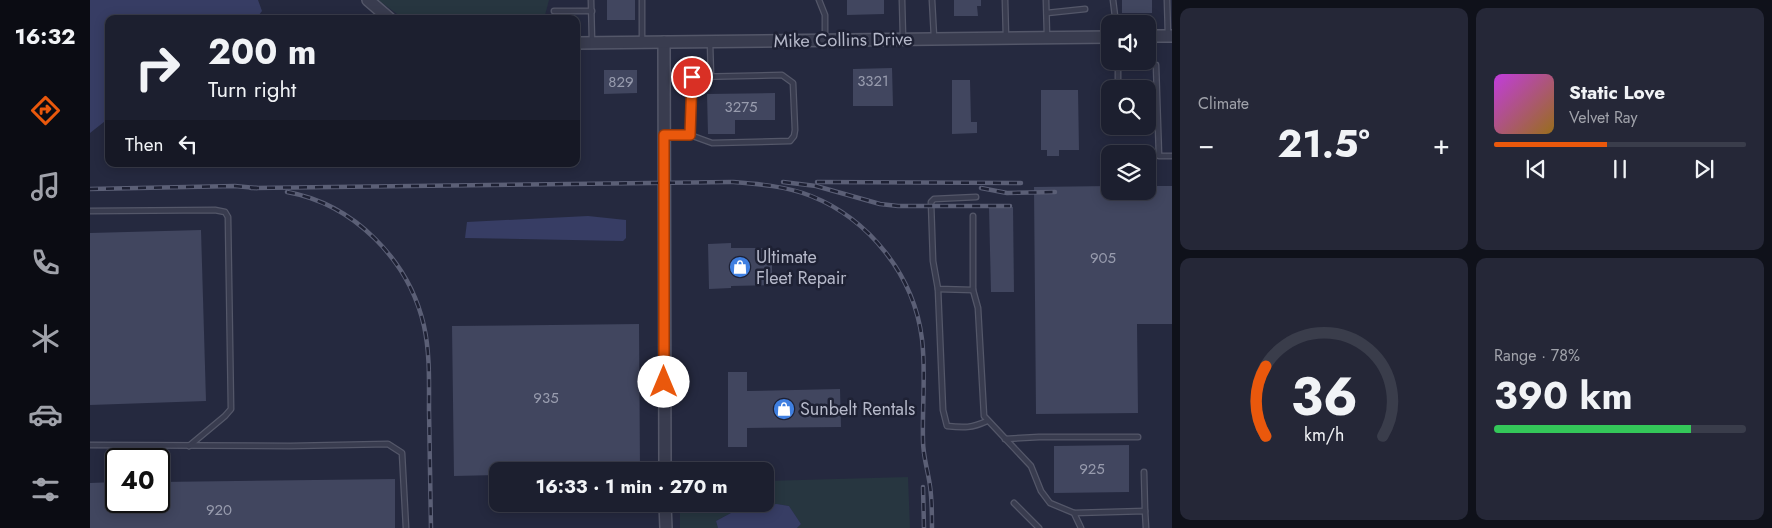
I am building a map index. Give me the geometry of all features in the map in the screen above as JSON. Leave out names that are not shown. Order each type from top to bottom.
[{"type":"street","points":[[368,0],[385,15]]},
{"type":"street","points":[[1156,36],[1170,36]]},
{"type":"street","name":"Mike Collins Drive","points":[[580,43],[1101,37]]},
{"type":"street","points":[[664,42],[665,462]]},
{"type":"street","points":[[665,512],[666,528]]},
{"type":"lane","points":[[591,0],[592,43]]},
{"type":"lane","points":[[642,0],[642,42]]},
{"type":"lane","points":[[819,0],[825,15],[825,40]]},
{"type":"lane","points":[[902,0],[903,39]]},
{"type":"lane","points":[[932,0],[934,39]]},
{"type":"lane","points":[[1005,0],[1006,38]]},
{"type":"lane","points":[[1046,0],[1047,38]]},
{"type":"lane","points":[[1113,0],[1115,15]]},
{"type":"lane","points":[[1167,0],[1170,7],[1170,36]]},
{"type":"lane","points":[[1046,13],[1085,9]]},
{"type":"lane","points":[[554,11],[592,11]]},
{"type":"lane","points":[[710,42],[711,76]]},
{"type":"lane","points":[[1156,65],[1159,156],[1172,156]]},
{"type":"lane","points":[[664,135],[690,135],[712,142],[790,141],[794,136],[795,130],[793,83],[782,75],[692,77],[690,135]]},
{"type":"lane","points":[[976,197],[934,199],[931,202],[933,262],[938,289],[943,410],[947,426],[962,428],[976,426],[987,421]]},
{"type":"lane","points":[[90,212],[215,210],[225,212],[228,217],[232,409],[189,446]]},
{"type":"lane","points":[[973,216],[973,290],[978,308],[984,416],[1031,466],[1041,491],[1050,502],[1074,513],[1145,511]]},
{"type":"lane","points":[[938,289],[973,290]]},
{"type":"lane","points":[[1004,439],[1138,437]]},
{"type":"lane","points":[[90,445],[388,444],[402,452],[406,528]]},
{"type":"lane","points":[[1144,472],[1146,528]]},
{"type":"lane","points":[[1014,503],[1038,528]]},
{"type":"lane","points":[[1074,513],[1082,528]]},
{"type":"shaded area","points":[[378,0],[549,0],[545,15],[399,15]]},
{"type":"shaded area","points":[[908,477],[910,528],[797,528],[801,524],[789,506],[774,504],[774,481]]},
{"type":"shaded area","points":[[680,512],[733,512],[716,521],[718,528],[680,528]]},
{"type":"water","points":[[90,0],[258,0],[262,11],[259,15],[105,15],[105,121],[90,133]]},
{"type":"water","points":[[588,216],[626,220],[626,238],[623,241],[465,238],[467,222]]},
{"type":"water","points":[[774,504],[789,506],[801,524],[797,528],[718,528],[716,521],[733,512],[774,512]]},
{"type":"building","points":[[607,0],[635,0],[635,20],[607,20]]},
{"type":"building","points":[[847,0],[884,0],[884,14],[847,15]]},
{"type":"building","points":[[954,0],[981,0],[981,6],[977,6],[978,16],[954,16]]},
{"type":"building","points":[[1122,0],[1152,0],[1152,13],[1122,13]]},
{"type":"building","points":[[892,68],[893,106],[853,106],[853,69]]},
{"type":"building","points":[[604,70],[637,70],[637,93],[604,94]]},
{"type":"building","points":[[952,80],[970,80],[971,122],[977,122],[977,133],[952,134]]},
{"type":"building","points":[[1041,90],[1078,90],[1079,150],[1059,150],[1059,156],[1047,156],[1047,150],[1041,150]]},
{"type":"building","points":[[775,93],[775,120],[735,120],[735,134],[708,134],[707,94]]},
{"type":"building","points":[[1101,186],[1101,200],[1156,200],[1156,186],[1172,186],[1172,324],[1137,324],[1138,413],[1036,414],[1034,187]]},
{"type":"building","points":[[989,207],[1013,207],[1014,292],[991,292]]},
{"type":"building","points":[[201,230],[206,401],[90,405],[90,233]]},
{"type":"building","name":"Ultimate Fleet Repair","points":[[731,243],[731,248],[772,248],[772,285],[731,286],[731,288],[709,289],[708,244]]},
{"type":"building","points":[[639,324],[640,462],[489,462],[489,475],[454,476],[452,326]]},
{"type":"building","name":"Sunbelt Rentals","points":[[728,372],[747,372],[747,391],[840,389],[841,427],[747,428],[747,447],[728,447]]},
{"type":"building","points":[[1129,445],[1129,492],[1054,493],[1054,446]]},
{"type":"building","points":[[395,479],[395,528],[90,528],[90,483],[105,482],[105,513],[170,513],[170,482]]},
{"type":"railway","points":[[251,188],[732,182],[792,190],[832,206],[870,234],[885,252],[899,272],[917,315],[923,352],[923,447],[931,491],[932,528]]},
{"type":"railway","points":[[783,182],[816,186],[880,204],[898,206],[1010,206]]},
{"type":"railway","points":[[817,182],[1021,183]]},
{"type":"railway","points":[[90,189],[235,186],[257,188]]},
{"type":"railway","points":[[981,188],[1007,193],[1055,192]]},
{"type":"railway","points":[[287,192],[312,198],[356,222],[392,258],[406,279],[417,302],[424,326],[428,357],[431,528]]},
{"type":"railway","points":[[923,487],[924,528]]},
{"type":"place","name":"Ultimate Fleet Repair","points":[[740,267]]},
{"type":"place","name":"Sunbelt Rentals","points":[[784,409]]},
{"type":"route","points":[[664,382],[664,135],[690,135],[692,77]]}]
